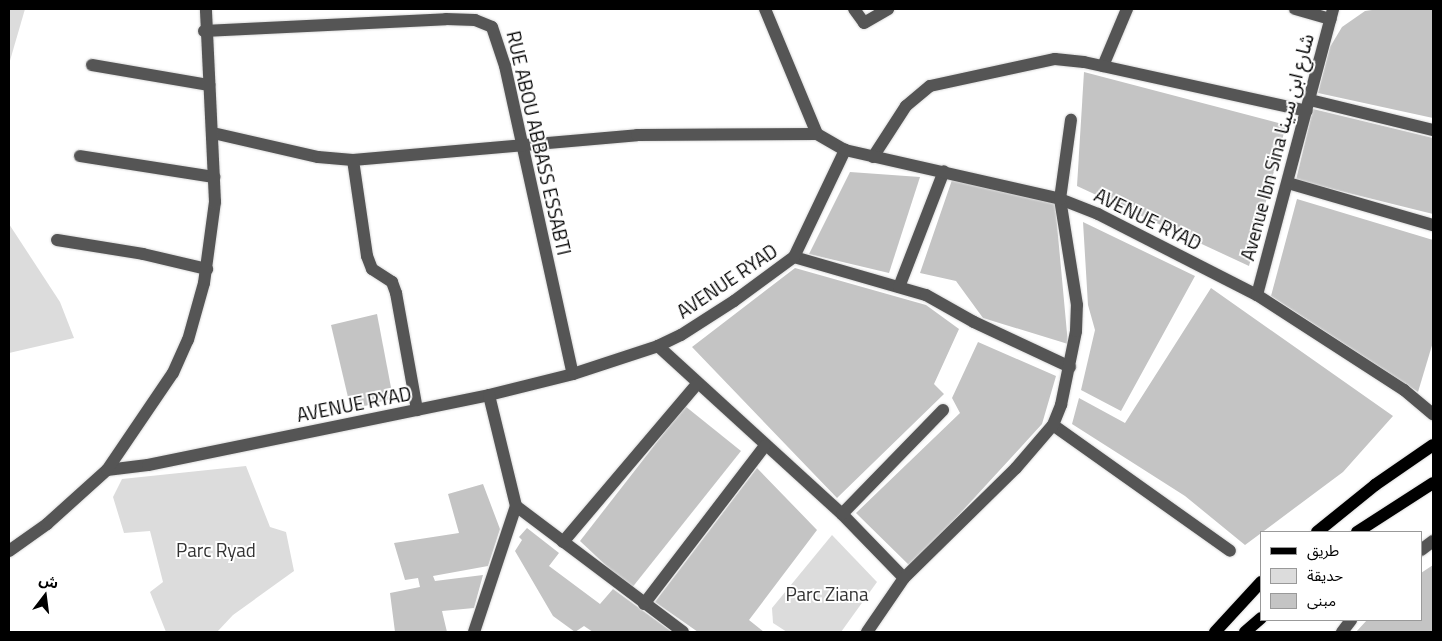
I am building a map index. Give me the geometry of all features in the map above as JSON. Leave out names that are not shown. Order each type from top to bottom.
[{"type":"main road","points":[[1318,531],[1375,485],[1433,445]]},
{"type":"main road","points":[[1358,531],[1433,483]]},
{"type":"main road","points":[[1215,632],[1260,583]]},
{"type":"main road","points":[[1245,632],[1260,619]]},
{"type":"street","points":[[10,548],[47,524],[107,470],[138,427],[180,359],[207,269],[214,220],[212,133],[204,31],[206,9]]},
{"type":"street","points":[[765,9],[817,134]]},
{"type":"street","points":[[854,9],[864,23],[888,9]]},
{"type":"street","points":[[1103,66],[1127,9]]},
{"type":"street","points":[[1295,9],[1332,14]]},
{"type":"street","name":"Avenue Ibn Sina شارع ابن سينا","points":[[1257,295],[1332,14]]},
{"type":"street","name":"RUE ABOU ABBASS ESSABTI","points":[[204,31],[427,20],[487,22],[497,39],[573,374]]},
{"type":"street","points":[[872,156],[906,106],[930,86],[1055,59],[1103,66],[1433,130]]},
{"type":"street","points":[[92,65],[209,86]]},
{"type":"street","points":[[867,632],[904,578],[1016,468],[1053,425],[1070,366],[1077,305],[1060,199],[1071,120]]},
{"type":"street","points":[[212,133],[318,157],[354,160],[637,135],[817,134],[845,150]]},
{"type":"street","name":"AVENUE RYAD","points":[[107,470],[148,465],[490,396],[573,374],[658,346],[681,335],[734,301],[794,258],[845,150],[944,171],[1060,199],[1098,214],[1257,295],[1404,390],[1433,414]]},
{"type":"street","points":[[80,156],[214,177]]},
{"type":"street","points":[[354,160],[367,256],[372,269],[392,282],[396,293],[417,410]]},
{"type":"street","points":[[899,287],[944,171]]},
{"type":"street","points":[[1288,183],[1433,225]]},
{"type":"street","points":[[57,240],[143,254],[207,269]]},
{"type":"street","points":[[794,258],[899,287],[941,301],[974,322],[1070,366]]},
{"type":"street","points":[[658,346],[697,384],[842,514],[904,578]]},
{"type":"street","points":[[563,542],[697,384]]},
{"type":"street","points":[[474,632],[516,506],[490,396]]},
{"type":"street","points":[[842,514],[943,410]]},
{"type":"street","points":[[1053,425],[1230,551]]},
{"type":"street","points":[[644,604],[765,446]]},
{"type":"street","points":[[516,506],[683,632]]},
{"type":"street","points":[[1422,549],[1433,541]]},
{"type":"street","points":[[1342,632],[1350,621]]},
{"type":"green space","points":[[9,9],[25,9],[9,64]]},
{"type":"green space","points":[[9,224],[60,302],[74,338],[9,353]]},
{"type":"green space","name":"Parc Ryad","points":[[246,466],[270,527],[286,532],[294,571],[233,615],[217,632],[166,632],[150,592],[163,582],[150,531],[124,533],[113,497],[122,479]]},
{"type":"green space","name":"Parc Ziana","points":[[832,535],[877,582],[841,632],[787,632],[773,623],[772,608]]},
{"type":"building","points":[[1379,9],[1433,9],[1433,118],[1318,93],[1330,47],[1342,27],[1365,11]]},
{"type":"building","points":[[1084,72],[1286,125],[1249,266],[1077,186]]},
{"type":"building","points":[[1313,109],[1433,138],[1433,214],[1296,180]]},
{"type":"building","points":[[850,172],[920,177],[889,273],[809,254]]},
{"type":"building","points":[[952,180],[1055,203],[1068,344],[983,318],[956,281],[920,273]]},
{"type":"building","points":[[1297,199],[1433,240],[1433,342],[1418,392],[1271,296]]},
{"type":"building","points":[[1083,222],[1195,276],[1121,411],[1081,390],[1095,330],[1088,305]]},
{"type":"building","points":[[795,268],[926,305],[959,329],[934,384],[944,394],[837,498],[692,347]]},
{"type":"building","points":[[1211,288],[1393,416],[1343,472],[1264,531],[1260,531],[1260,534],[1245,545],[1185,496],[1072,424],[1079,398],[1125,423]]},
{"type":"building","points":[[377,314],[393,398],[351,410],[331,325]]},
{"type":"building","points":[[978,342],[1056,376],[1042,424],[911,567],[856,513],[960,413],[952,398]]},
{"type":"building","points":[[685,406],[741,451],[631,589],[580,541]]},
{"type":"building","points":[[757,468],[817,530],[749,620],[764,632],[698,632],[655,602]]},
{"type":"building","points":[[483,484],[500,529],[488,566],[433,576],[435,581],[483,575],[474,608],[442,611],[447,632],[395,632],[390,593],[420,587],[418,578],[405,580],[394,543],[459,533],[448,494]]},
{"type":"building","points":[[527,528],[559,553],[549,566],[600,604],[613,589],[672,632],[593,632],[584,626],[575,632],[553,616],[515,551],[522,540],[519,537]]},
{"type":"building","points":[[1433,565],[1433,632],[1356,632],[1366,621],[1422,621],[1422,572]]}]
